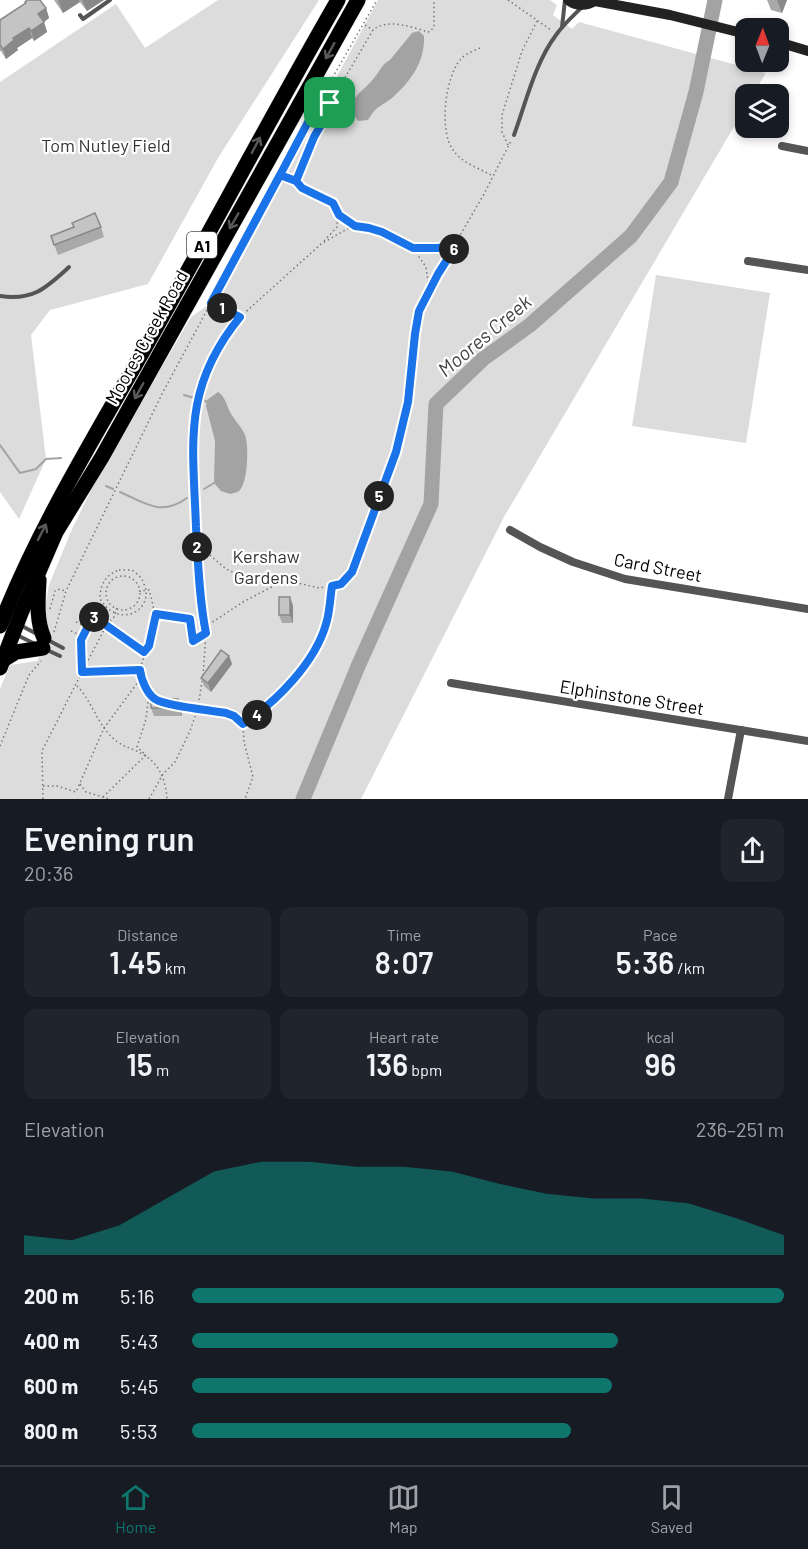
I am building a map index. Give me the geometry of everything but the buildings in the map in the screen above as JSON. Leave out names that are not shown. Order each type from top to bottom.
[{"type":"highway","name":"Moores Creek Road","points":[[2,664],[6,624],[20,575],[60,498],[338,0]]},
{"type":"highway","name":"Moores Creek Road","points":[[6,624],[40,568],[56,532],[102,457],[358,0]]},
{"type":"highway","points":[[2,664],[16,652],[46,644],[39,618],[40,568]]},
{"type":"highway","points":[[0,589],[20,575]]},
{"type":"main road","points":[[566,0],[577,5],[584,5],[595,0],[735,31]]},
{"type":"main road","points":[[637,0],[670,15]]},
{"type":"main road","points":[[789,45],[808,49]]},
{"type":"street","points":[[782,146],[808,151]]},
{"type":"street","points":[[748,261],[808,270]]},
{"type":"street","name":"Card Street","points":[[510,530],[573,562],[625,579],[808,609]]},
{"type":"street","name":"Elphinstone Street","points":[[451,682],[808,741]]},
{"type":"street","points":[[728,799],[741,730]]},
{"type":"lane","points":[[80,15],[83,19],[111,0]]},
{"type":"lane","points":[[562,28],[566,0]]},
{"type":"lane","points":[[514,135],[540,63],[556,34],[584,5]]},
{"type":"lane","points":[[0,296],[28,296],[45,289],[69,267]]},
{"type":"lane","points":[[6,624],[46,644],[63,648]]},
{"type":"lane","points":[[6,624],[46,644],[60,656]]},
{"type":"path","points":[[0,746],[29,675],[46,644],[66,591],[163,392],[326,88],[377,0]]},
{"type":"path","points":[[296,181],[335,93],[373,30],[381,25],[387,25],[409,26],[431,31],[434,26],[434,0]]},
{"type":"path","points":[[507,0],[556,34]]},
{"type":"path","points":[[509,147],[502,132],[502,115],[522,51],[537,21]]},
{"type":"path","points":[[364,24],[373,30]]},
{"type":"path","points":[[480,48],[460,60],[454,72],[447,101],[445,127],[447,140],[454,151],[462,159],[492,176]]},
{"type":"path","points":[[326,88],[335,93]]},
{"type":"path","points":[[197,544],[226,569],[253,582],[285,580],[319,588],[341,584],[352,572],[396,452],[408,402],[416,321],[429,289],[457,244],[514,135]]},
{"type":"path","points":[[280,175],[296,181],[302,188],[333,203],[339,215],[355,226],[382,232],[413,248],[438,248],[457,244]]},
{"type":"path","points":[[149,799],[163,774],[175,762],[190,731],[198,708],[204,671],[206,633],[197,544],[192,438],[195,410],[208,370],[231,328],[240,317],[321,244],[337,227],[339,215]]},
{"type":"path","points":[[321,244],[355,226]]},
{"type":"path","points":[[413,248],[426,267],[429,289]]},
{"type":"path","points":[[211,303],[240,317]]},
{"type":"path","points":[[119,570],[132,570],[142,579],[146,590],[145,600],[138,611],[124,615],[115,614],[106,607],[99,597],[102,585],[109,575],[119,570]]},
{"type":"path","points":[[109,575],[112,580]]},
{"type":"path","points":[[127,576],[136,582],[140,591],[139,600],[132,608],[117,608],[111,604],[106,595],[108,584],[112,580],[116,577],[127,576]]},
{"type":"path","points":[[205,627],[243,602],[285,580]]},
{"type":"path","points":[[243,724],[263,711],[284,691],[308,661],[326,624],[332,586]]},
{"type":"path","points":[[48,614],[55,591],[57,589],[66,591]]},
{"type":"path","points":[[140,591],[149,590],[156,614],[149,646],[144,652],[140,670],[141,678],[149,694],[156,700]]},
{"type":"path","points":[[43,799],[42,751],[117,608]]},
{"type":"path","points":[[156,614],[190,619],[193,641],[206,633]]},
{"type":"path","points":[[82,672],[83,636],[93,616],[144,652]]},
{"type":"path","points":[[76,622],[88,627]]},
{"type":"path","points":[[71,631],[83,636]]},
{"type":"path","points":[[82,672],[140,670]]},
{"type":"path","points":[[43,786],[57,786],[76,792],[104,728],[141,678]]},
{"type":"path","points":[[76,685],[104,728],[116,741],[125,748],[146,755]]},
{"type":"path","points":[[149,694],[149,707],[137,747],[163,774],[167,799]]},
{"type":"path","points":[[178,705],[234,716],[243,724],[244,742],[253,777],[245,799]]},
{"type":"path","points":[[103,797],[146,755]]},
{"type":"path","points":[[80,783],[86,792],[108,799]]},
{"type":"green space","name":"Tom Nutley Field","points":[[218,0],[319,0],[218,158],[148,284],[50,310],[31,335],[46,459],[19,519],[0,492],[0,82],[116,4],[145,48]]},
{"type":"green space","name":"Kershaw Gardens","points":[[378,0],[550,0],[557,5],[553,15],[572,29],[579,22],[735,65],[735,72],[766,73],[759,84],[735,84],[735,125],[504,517],[361,799],[0,799],[0,689],[10,665],[37,661],[50,633],[45,607],[49,585],[72,529],[97,478],[191,317],[218,298]]},
{"type":"green space","points":[[656,275],[770,293],[746,443],[632,426]]},
{"type":"shaded area","points":[[419,31],[424,36],[424,45],[419,63],[411,78],[392,98],[376,109],[368,120],[358,121],[352,107],[356,97],[412,33]]},
{"type":"shaded area","points":[[218,392],[244,432],[246,440],[247,464],[242,487],[239,491],[230,494],[221,491],[214,483],[215,441],[206,406],[207,400]]},
{"type":"waterway","name":"Moores Creek","points":[[303,799],[359,664],[431,504],[436,404],[483,359],[530,325],[631,236],[671,182],[696,92],[715,0]]},
{"type":"waterway","points":[[184,395],[194,398]]},
{"type":"waterway","points":[[203,400],[207,402]]},
{"type":"waterway","points":[[0,445],[20,473],[36,469],[46,459],[61,458]]},
{"type":"waterway","points":[[204,489],[214,483]]},
{"type":"waterway","points":[[106,486],[113,489]]},
{"type":"waterway","points":[[120,492],[145,504],[161,507],[178,504],[187,498]]},
{"type":"route","points":[[330,103],[296,181],[280,175],[211,303],[240,317],[231,328],[208,370],[197,399],[192,438],[197,544],[206,633],[193,641],[190,619],[156,614],[149,646],[144,652],[93,616],[81,640],[82,672],[140,670],[141,678],[149,694],[156,700],[226,713],[234,716],[243,724],[263,711],[284,691],[308,661],[326,624],[332,586],[341,584],[352,572],[396,452],[408,402],[419,311],[429,289],[457,244],[438,248],[413,248],[382,232],[355,226],[339,215],[333,203],[302,188],[296,181],[280,175],[326,88],[335,93],[330,103]]}]
